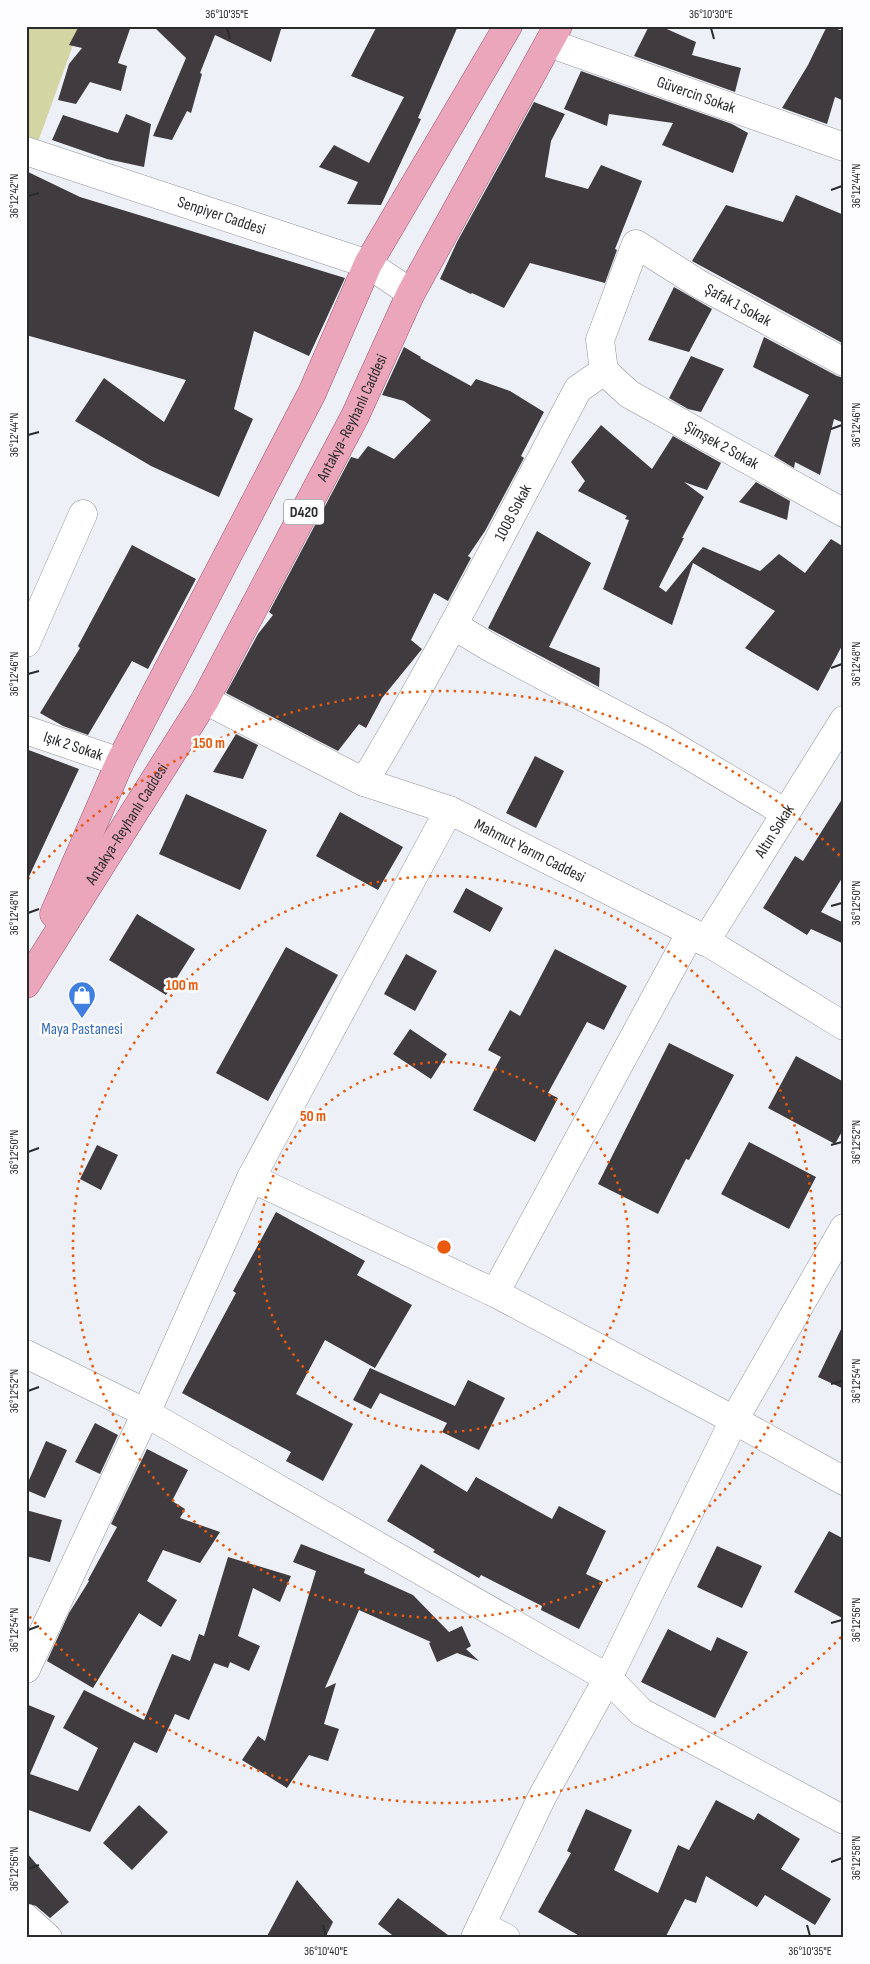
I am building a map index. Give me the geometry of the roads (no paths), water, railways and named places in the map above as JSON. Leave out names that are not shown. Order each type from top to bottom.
[{"type":"main road","name":"Antakya-Reyhanlı Caddesi","points":[[26,977],[120,762],[312,393],[368,264],[508,26]]},
{"type":"main road","name":"Antakya-Reyhanlı Caddesi","points":[[26,984],[205,700],[355,416],[411,293],[554,34]]},
{"type":"street","name":"Güvercin Sokak","points":[[554,34],[844,147]]},
{"type":"street","name":"Senpiyer Caddesi","points":[[26,151],[368,264],[411,293]]},
{"type":"street","name":"Şafak 1 Sokak","points":[[604,371],[600,340],[636,244],[699,284],[844,362]]},
{"type":"street","name":"Şimşek 2 Sokak","points":[[604,371],[629,394],[844,514]]},
{"type":"street","name":"1008 Sokak","points":[[364,782],[403,718],[578,389],[604,371]]},
{"type":"street","points":[[26,643],[83,514]]},
{"type":"street","points":[[453,624],[491,648],[660,738],[784,812]]},
{"type":"street","name":"Mahmut Yarım Caddesi","points":[[205,700],[364,782],[448,810],[698,937],[844,1026]]},
{"type":"street","name":"Altın Sokak","points":[[495,1293],[698,937],[784,812],[844,720]]},
{"type":"street","name":"Işık 2 Sokak","points":[[26,730],[120,762]]},
{"type":"street","points":[[26,1669],[146,1413],[251,1178],[448,810]]},
{"type":"street","points":[[251,1178],[495,1293],[734,1420],[844,1481]]},
{"type":"street","points":[[506,1938],[478,1931],[542,1797],[608,1678],[734,1420],[844,1228]]},
{"type":"street","points":[[26,1354],[146,1413],[608,1678],[641,1712],[844,1820]]},
{"type":"street","points":[[26,1918],[48,1938]]},
{"type":"place","name":"Maya Pastanesi","points":[[82,1019]]}]
